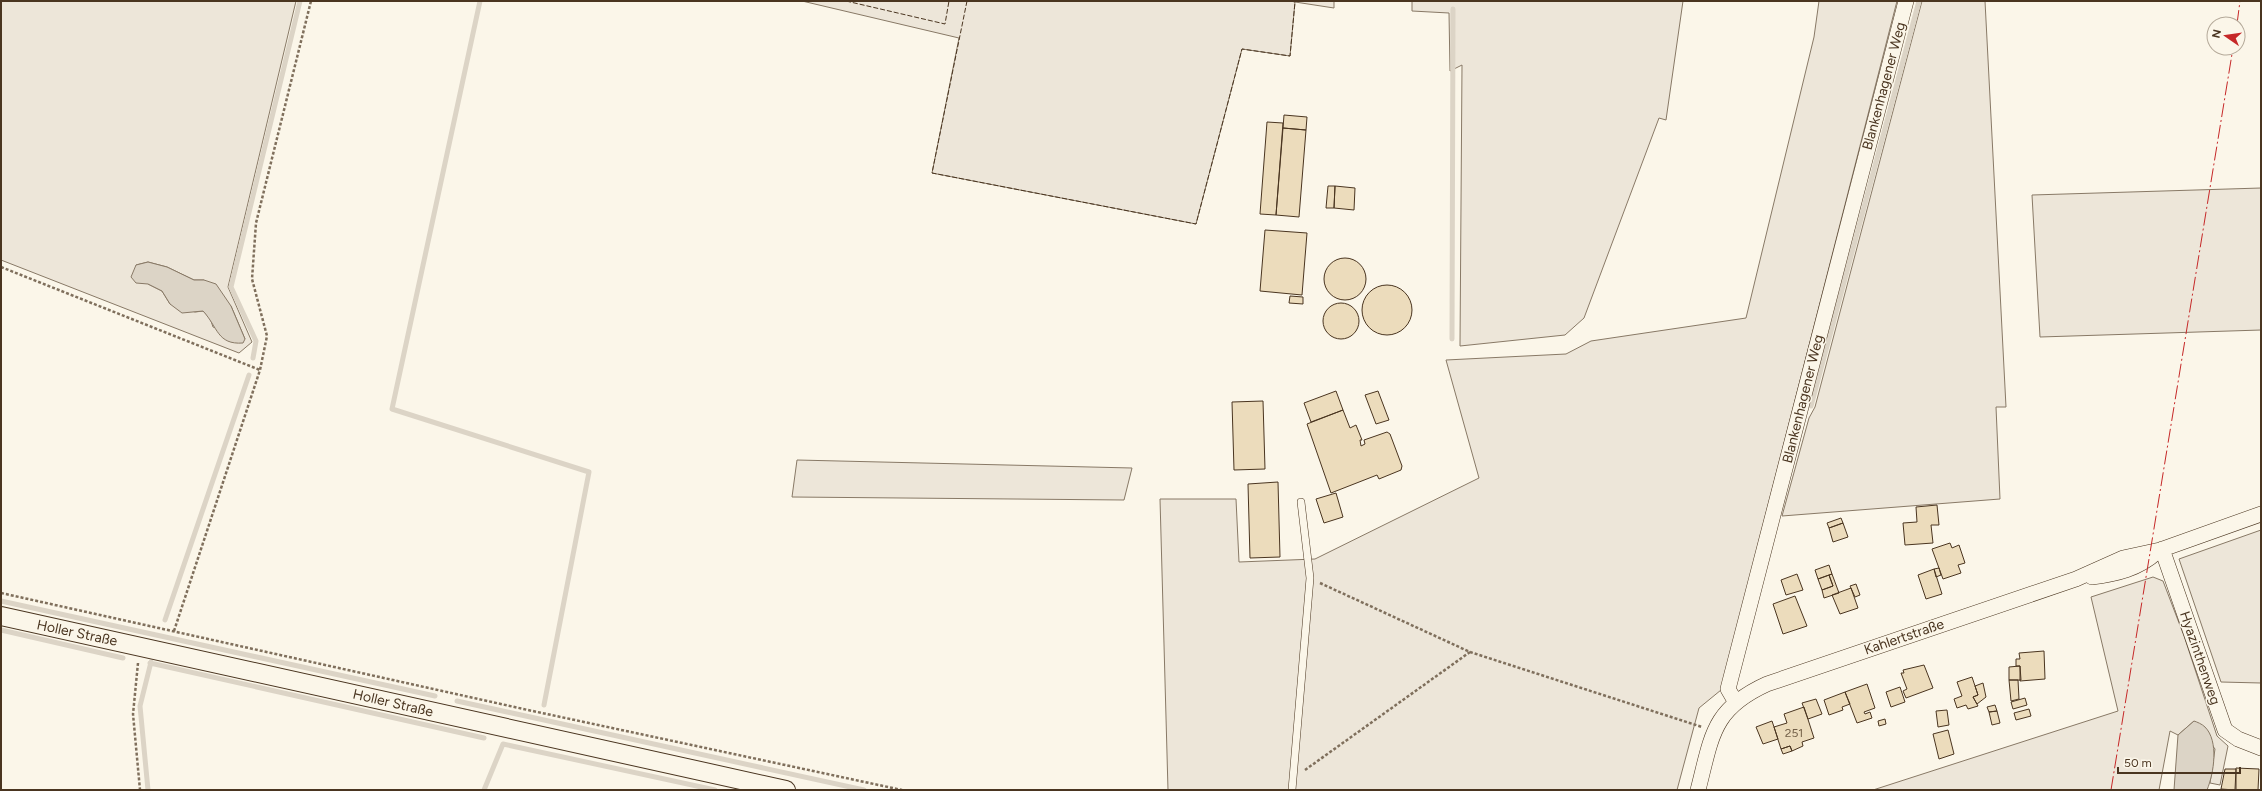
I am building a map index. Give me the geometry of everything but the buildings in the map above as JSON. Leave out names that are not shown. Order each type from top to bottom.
[{"type":"street","name":"Blankenhagener Weg","points":[[1735,701],[1728,689],[1906,1]]},
{"type":"street","name":"Kahlertstraße","points":[[1735,701],[1767,684],[2076,579],[2127,571],[2146,562],[2161,549],[2261,514]]},
{"type":"street","name":"Hyazinthenweg","points":[[2161,549],[2225,730],[2238,739],[2261,748]]},
{"type":"street","name":"Holler Straße","points":[[1,616],[786,790]]},
{"type":"street","points":[[1698,790],[1714,731],[1722,716],[1735,701]]},
{"type":"lane","points":[[1292,790],[1310,578],[1301,502]]},
{"type":"path","points":[[174,631],[260,370],[267,336],[252,279],[256,223],[311,1]]},
{"type":"path","points":[[1,267],[260,370]]},
{"type":"path","points":[[1310,578],[1470,652],[1714,731]]},
{"type":"path","points":[[1,593],[528,710],[902,790]]},
{"type":"path","points":[[140,790],[133,714],[137,668],[141,647]]},
{"type":"path","points":[[1292,780],[1470,652]]},
{"type":"shaded area","points":[[1,1],[296,1],[228,287],[252,342],[239,353],[1,260]],"holes":[[[148,262],[167,267],[194,280],[204,280],[231,306],[245,339],[213,327],[210,318],[203,311],[195,312],[170,304],[162,291],[148,284],[136,265]]]},
{"type":"shaded area","points":[[802,1],[1334,1],[1334,8],[1295,2],[1290,56],[1242,49],[1196,224],[932,173],[959,38]]},
{"type":"shaded area","points":[[1412,1],[1683,1],[1666,120],[1659,118],[1584,318],[1565,335],[1460,346],[1462,65],[1450,71],[1449,13],[1412,11]]},
{"type":"shaded area","points":[[1819,1],[1897,1],[1721,690],[1699,708],[1677,790],[1168,790],[1160,499],[1236,499],[1239,562],[1315,559],[1479,478],[1446,360],[1566,354],[1591,341],[1746,318],[1814,37]]},
{"type":"shaded area","points":[[1922,1],[1985,1],[2006,407],[1996,407],[2000,499],[1782,516],[1809,418],[1815,407]]},
{"type":"shaded area","points":[[2261,188],[2261,330],[2040,337],[2032,195]]},
{"type":"shaded area","points":[[148,262],[167,267],[194,280],[204,280],[216,284],[231,306],[245,339],[243,343],[234,343],[223,338],[203,311],[182,313],[170,304],[162,291],[148,284],[136,283],[131,277],[136,265]]},
{"type":"shaded area","points":[[797,460],[1132,468],[1124,500],[792,497]]},
{"type":"shaded area","points":[[2261,530],[2261,683],[2221,682],[2179,559]]},
{"type":"shaded area","points":[[2153,577],[2163,581],[2184,636],[2217,736],[2228,746],[2220,785],[2210,783],[2215,749],[2194,721],[2178,735],[2170,731],[2159,790],[1873,790],[2118,711],[2091,597]]},
{"type":"shaded area","points":[[2194,721],[2205,727],[2212,740],[2214,757],[2212,775],[2207,790],[2174,790],[2178,735]]},
{"type":"waterway","points":[[253,358],[256,341],[231,287],[300,1]]},
{"type":"waterway","points":[[480,1],[392,409],[589,472],[544,705]]},
{"type":"waterway","points":[[1811,406],[1919,1]]},
{"type":"waterway","points":[[1452,339],[1453,9]]},
{"type":"waterway","points":[[165,620],[249,375]]},
{"type":"waterway","points":[[1,601],[435,696]]},
{"type":"waterway","points":[[1,630],[123,658]]},
{"type":"waterway","points":[[148,790],[140,706],[151,662]]},
{"type":"waterway","points":[[150,663],[484,738]]},
{"type":"waterway","points":[[457,701],[864,790]]},
{"type":"waterway","points":[[484,790],[503,744],[715,790]]},
{"type":"fence","points":[[846,1],[945,24],[949,1]]},
{"type":"fence","points":[[967,1],[932,173],[1196,224],[1242,49],[1290,56],[1295,2],[1291,1]]},
{"type":"power","points":[[2238,16],[2240,1]]},
{"type":"power","points":[[2111,790],[2232,56]]}]
